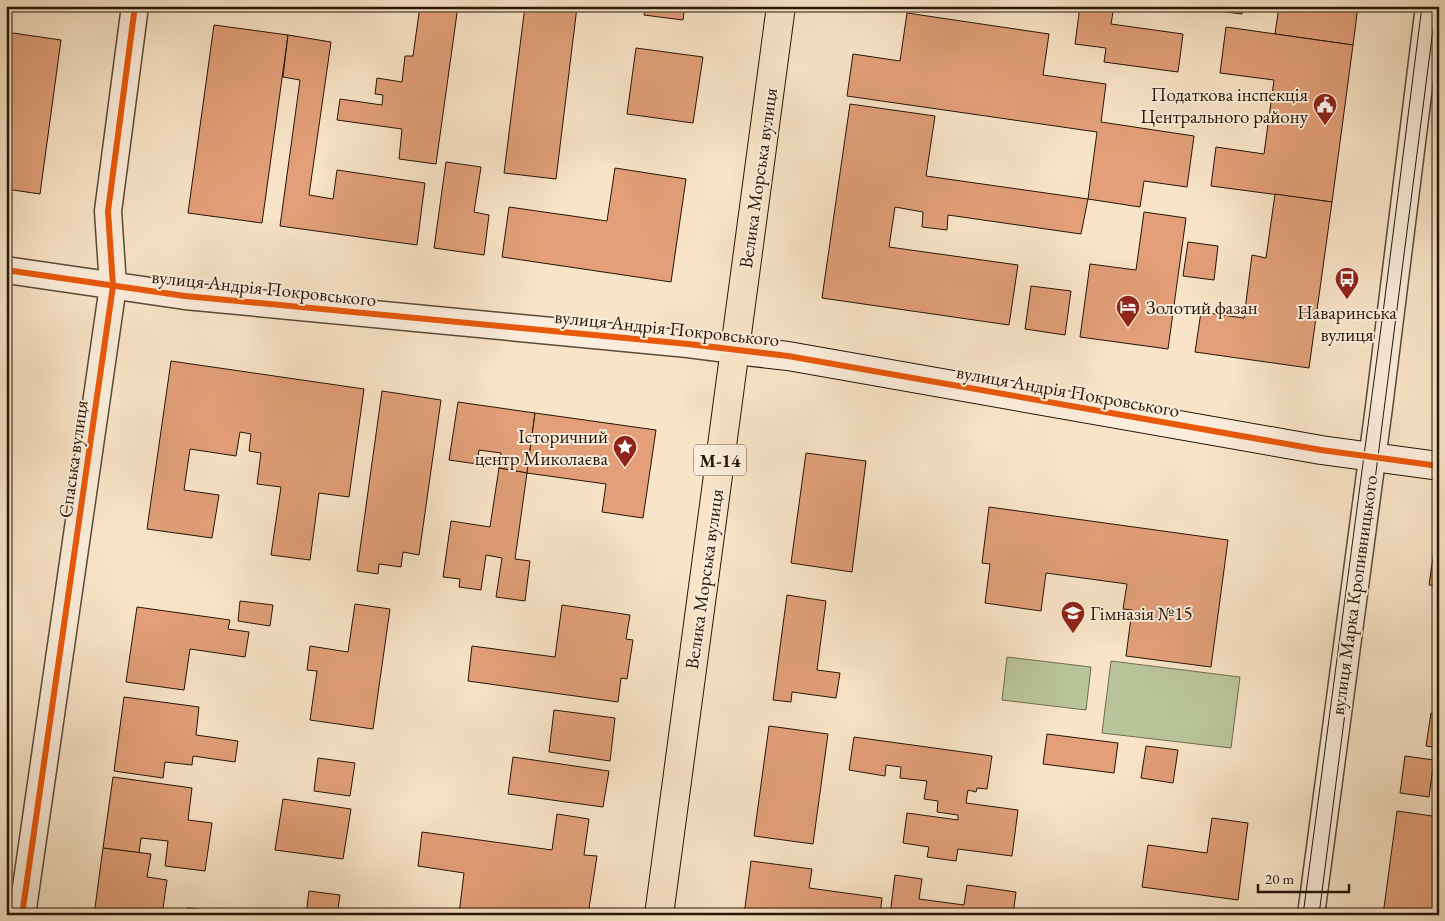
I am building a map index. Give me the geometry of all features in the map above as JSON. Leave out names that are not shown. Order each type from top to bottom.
[{"type":"highway","name":"Велика Морська вулиця","points":[[659,915],[781,6]]},
{"type":"street","name":"Спаська вулиця","points":[[22,915],[113,286],[108,211],[135,6]]},
{"type":"street","name":"вулиця Марка Кропивницького","points":[[1311,915],[1372,457],[1429,6]]},
{"type":"street","name":"вулиця Андрія Покровського","points":[[6,270],[185,296],[678,343],[798,358],[1311,449],[1439,466]]},
{"type":"green space","points":[[1007,657],[1091,667],[1086,710],[1002,700]]},
{"type":"green space","points":[[1111,661],[1240,677],[1231,748],[1102,733]]},
{"type":"building","points":[[420,6],[458,6],[436,164],[399,159],[402,129],[337,120],[340,99],[382,105],[383,95],[375,94],[377,78],[402,82],[405,56],[413,56]]},
{"type":"building","points":[[525,6],[577,7],[556,179],[504,173]]},
{"type":"building","points":[[598,6],[617,6],[617,9]]},
{"type":"building","points":[[646,6],[685,6],[683,20],[644,15]]},
{"type":"building","points":[[1080,6],[1114,6],[1111,24],[1183,34],[1178,72],[1104,62],[1106,48],[1075,44]]},
{"type":"building","points":[[1209,6],[1243,6],[1242,14],[1209,10]]},
{"type":"building","points":[[1279,6],[1358,6],[1353,45],[1275,34]]},
{"type":"building","points":[[907,13],[1049,34],[1043,75],[1106,84],[1101,122],[1194,136],[1187,187],[1144,181],[1140,207],[1088,199],[1097,132],[847,96],[853,54],[900,61]]},
{"type":"building","points":[[214,25],[288,35],[262,223],[188,213]]},
{"type":"building","points":[[1226,27],[1353,45],[1332,202],[1211,186],[1216,147],[1264,154],[1274,80],[1220,73]]},
{"type":"building","points":[[6,32],[61,40],[40,194],[6,189]]},
{"type":"building","points":[[288,35],[331,42],[309,195],[333,199],[337,170],[425,183],[417,245],[280,226],[300,80],[283,77]]},
{"type":"building","points":[[636,48],[703,57],[693,123],[627,114]]},
{"type":"building","points":[[850,104],[935,116],[926,176],[1088,199],[1081,234],[948,215],[947,230],[922,227],[923,212],[895,207],[889,247],[1018,265],[1009,325],[822,298]]},
{"type":"building","points":[[446,162],[481,167],[474,212],[489,215],[484,255],[434,248]]},
{"type":"building","points":[[615,168],[686,179],[671,282],[502,257],[509,207],[607,221]]},
{"type":"building","points":[[1275,194],[1332,202],[1309,368],[1195,352],[1201,312],[1244,318],[1252,255],[1266,258]]},
{"type":"building","points":[[1144,212],[1186,218],[1168,349],[1080,337],[1090,264],[1136,270]]},
{"type":"building","points":[[1188,242],[1218,246],[1214,280],[1183,276]]},
{"type":"building","points":[[1031,286],[1071,291],[1065,335],[1025,329]]},
{"type":"building","points":[[171,361],[364,389],[349,497],[319,493],[310,560],[271,555],[281,487],[257,484],[261,453],[249,451],[251,434],[240,432],[236,456],[190,449],[184,490],[219,495],[212,538],[147,529]]},
{"type":"building","points":[[382,391],[441,400],[419,555],[403,552],[401,567],[379,564],[378,574],[357,571]]},
{"type":"building","points":[[458,402],[535,413],[527,473],[499,468],[501,453],[479,450],[477,464],[449,460]]},
{"type":"building","points":[[535,413],[656,430],[643,518],[602,512],[606,484],[527,473]]},
{"type":"building","points":[[806,453],[866,461],[852,572],[791,563]]},
{"type":"building","points":[[499,468],[527,473],[515,559],[530,561],[525,601],[496,597],[502,558],[486,555],[481,590],[459,587],[460,579],[443,577],[451,521],[490,527]]},
{"type":"building","points":[[989,507],[1228,540],[1211,667],[1126,656],[1132,610],[1123,609],[1127,584],[1046,573],[1041,611],[985,603],[990,564],[982,563]]},
{"type":"building","points":[[1437,529],[1439,529],[1439,586],[1429,585]]},
{"type":"building","points":[[787,595],[826,601],[817,670],[840,673],[836,698],[792,692],[791,702],[773,700]]},
{"type":"building","points":[[240,601],[273,605],[270,626],[238,621]]},
{"type":"building","points":[[355,604],[390,609],[373,729],[310,720],[317,671],[307,670],[310,646],[348,652]]},
{"type":"building","points":[[562,605],[630,615],[626,639],[633,640],[627,679],[621,678],[618,702],[468,681],[472,646],[555,657]]},
{"type":"building","points":[[137,607],[230,620],[228,629],[249,632],[245,657],[190,649],[184,690],[126,682]]},
{"type":"building","points":[[124,697],[199,707],[196,735],[238,741],[235,762],[193,756],[192,765],[165,762],[163,778],[114,771]]},
{"type":"building","points":[[554,710],[615,718],[610,761],[549,752]]},
{"type":"building","points":[[1431,713],[1439,714],[1439,748],[1426,746]]},
{"type":"building","points":[[769,726],[828,734],[813,844],[754,836]]},
{"type":"building","points":[[1047,734],[1118,743],[1114,773],[1043,764]]},
{"type":"building","points":[[854,737],[992,756],[987,789],[977,788],[976,792],[968,790],[966,803],[1018,810],[1012,856],[958,849],[956,861],[927,857],[929,847],[903,843],[907,813],[958,820],[958,815],[937,812],[938,801],[924,799],[927,781],[900,778],[901,767],[886,765],[885,776],[849,770]]},
{"type":"building","points":[[1146,746],[1178,750],[1173,783],[1141,778]]},
{"type":"building","points":[[1405,756],[1434,760],[1429,797],[1400,793]]},
{"type":"building","points":[[513,757],[609,771],[603,807],[508,794]]},
{"type":"building","points":[[318,758],[355,763],[350,796],[314,791]]},
{"type":"building","points":[[113,777],[192,788],[188,820],[212,823],[205,871],[165,866],[168,841],[141,838],[139,853],[103,848]]},
{"type":"building","points":[[283,799],[351,809],[343,859],[275,850]]},
{"type":"building","points":[[1397,811],[1439,817],[1439,915],[1383,915]]},
{"type":"building","points":[[557,814],[589,819],[584,855],[597,856],[588,915],[523,915],[523,913],[495,909],[494,915],[459,914],[464,873],[418,866],[422,832],[552,850]]},
{"type":"building","points":[[1212,818],[1248,823],[1238,900],[1142,887],[1148,845],[1207,853]]},
{"type":"building","points":[[103,848],[151,854],[147,877],[167,880],[162,915],[94,915]]},
{"type":"building","points":[[751,861],[812,869],[809,888],[882,898],[880,915],[744,915]]},
{"type":"building","points":[[895,875],[922,879],[919,899],[964,905],[967,885],[1016,892],[1013,915],[890,915]]},
{"type":"building","points":[[309,891],[340,895],[337,915],[306,915]]},
{"type":"building","points":[[188,908],[237,915],[187,915]]},
{"type":"tram line","points":[[1303,915],[1422,6]]},
{"type":"tram line","points":[[1319,915],[1436,6]]},
{"type":"cycle path","points":[[22,915],[113,286],[108,211],[135,6]]},
{"type":"cycle path","points":[[6,270],[185,296],[688,344],[788,356],[1321,450],[1439,466]]},
{"type":"place","name":"Податкова інспекція Центрального району","points":[[1325,126]]},
{"type":"place","name":"Наваринська вулиця","points":[[1347,300]]},
{"type":"place","name":"Золотий фазан","points":[[1128,328]]},
{"type":"place","name":"Історичний центр Миколаєва","points":[[625,468]]},
{"type":"place","name":"Гімназія №15","points":[[1073,634]]}]
